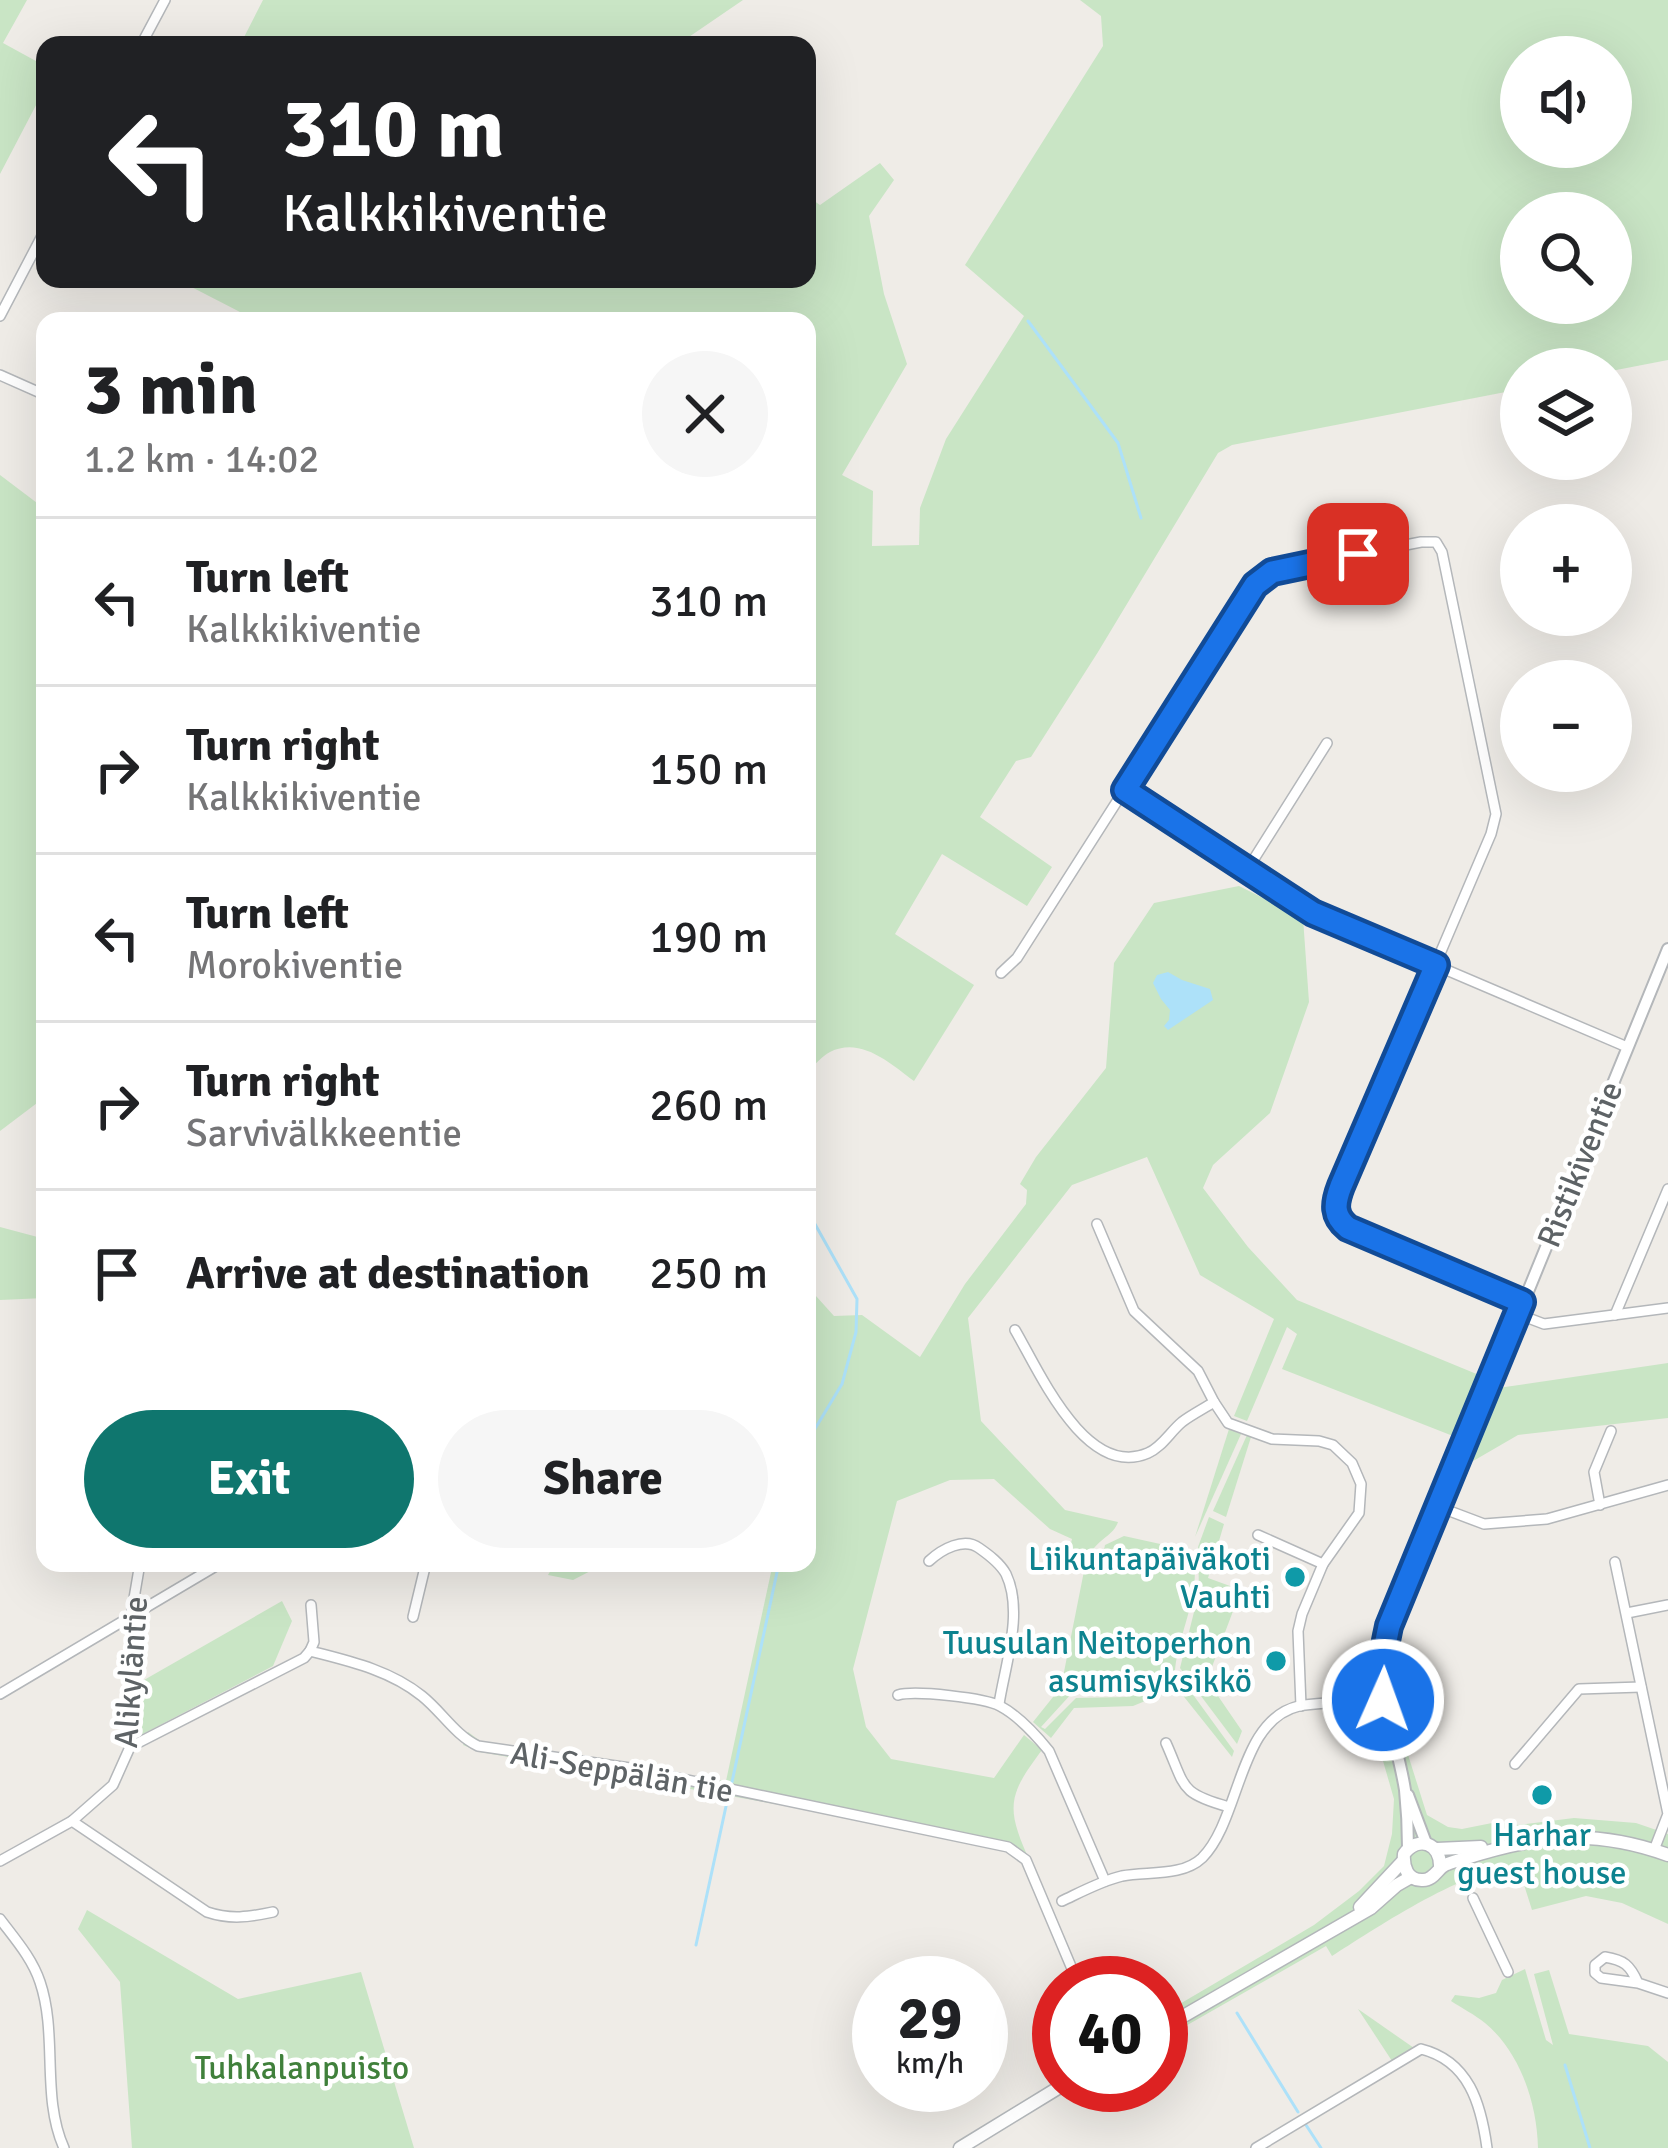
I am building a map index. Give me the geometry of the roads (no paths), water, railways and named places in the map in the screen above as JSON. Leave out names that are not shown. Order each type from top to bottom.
[{"type":"main road","points":[[1406,1855],[1405,1870],[1412,1877],[1429,1880],[1440,1867],[1546,1837],[1588,1836],[1661,1852]]},
{"type":"main road","points":[[1346,1920],[1416,1843],[1506,1845]]},
{"type":"main road","points":[[1431,1846],[1441,1857],[1440,1867]]},
{"type":"main road","points":[[1188,2013],[1371,1908],[1412,1877]]},
{"type":"main road","points":[[959,2148],[1032,2104]]},
{"type":"street","points":[[146,36],[164,0]]},
{"type":"street","points":[[0,316],[36,247]]},
{"type":"street","points":[[0,376],[36,391]]},
{"type":"street","points":[[1001,973],[1017,958],[1264,576],[1436,542],[1442,552],[1496,814],[1341,1186],[1335,1211],[1348,1228],[1520,1308],[1544,1324],[1668,1308]]},
{"type":"street","points":[[1246,871],[1327,743]]},
{"type":"street","points":[[1125,790],[1313,913],[1627,1047]]},
{"type":"street","name":"Ristikiventie","points":[[1431,1846],[1404,1787],[1383,1700],[1381,1665],[1389,1626],[1667,954]]},
{"type":"street","points":[[1615,1315],[1668,1190]]},
{"type":"street","points":[[1097,1225],[1134,1311],[1198,1371],[1228,1423],[1272,1439],[1333,1445],[1352,1463],[1361,1484],[1359,1513],[1323,1564],[1301,1614],[1301,1706]]},
{"type":"street","points":[[1016,1330],[1065,1415],[1084,1437],[1111,1455],[1136,1457],[1154,1451],[1181,1423],[1214,1402]]},
{"type":"street","points":[[1600,1505],[1594,1472],[1611,1431]]},
{"type":"street","points":[[1439,1507],[1484,1524],[1547,1519],[1668,1485]]},
{"type":"street","points":[[1258,1534],[1323,1564]]},
{"type":"street","points":[[929,1561],[937,1553],[973,1543],[999,1563],[1006,1575],[1014,1615],[999,1704]]},
{"type":"street","points":[[1615,1562],[1668,1814],[1661,1852]]},
{"type":"street","name":"Alikyläntie","points":[[0,1862],[72,1820],[113,1785],[130,1747],[131,1616],[138,1572]]},
{"type":"street","points":[[0,1694],[206,1572]]},
{"type":"street","points":[[413,1617],[424,1572]]},
{"type":"street","points":[[130,1747],[304,1658],[314,1642],[311,1605]]},
{"type":"street","points":[[1627,1613],[1668,1605]]},
{"type":"street","name":"Ali-Seppälän tie","points":[[310,1651],[368,1666],[421,1695],[467,1741],[478,1746],[630,1768],[1008,1847],[1026,1860],[1067,1956]]},
{"type":"street","points":[[1515,1764],[1579,1690],[1641,1687]]},
{"type":"street","points":[[898,1695],[912,1691],[999,1704],[1036,1735],[1049,1751],[1105,1881]]},
{"type":"street","points":[[1062,1901],[1105,1881],[1170,1872],[1198,1862],[1215,1841],[1261,1731],[1282,1712],[1301,1706],[1383,1700]]},
{"type":"street","points":[[1166,1743],[1194,1797],[1229,1807]]},
{"type":"street","name":"Ristikiventie","points":[[1404,1787],[1406,1855]]},
{"type":"street","points":[[72,1820],[207,1912],[224,1918],[273,1912]]},
{"type":"street","points":[[1473,1898],[1508,1972]]},
{"type":"street","points":[[0,1919],[30,1959],[40,1982],[49,2024],[54,2107],[64,2148]]},
{"type":"street","points":[[1638,1982],[1668,1993]]},
{"type":"street","points":[[1256,2148],[1421,2049],[1448,2059],[1471,2084],[1482,2112],[1487,2148]]},
{"type":"water","points":[[1168,972],[1210,989],[1213,1000],[1168,1030],[1164,1026],[1170,1010],[1153,983],[1157,975]]},
{"type":"waterway","points":[[1028,321],[1118,443],[1141,518]]},
{"type":"waterway","points":[[816,1226],[857,1299],[856,1332],[842,1384],[816,1427]]},
{"type":"waterway","points":[[732,1782],[777,1572]]},
{"type":"waterway","points":[[696,1945],[728,1797]]},
{"type":"waterway","points":[[1237,2013],[1298,2112]]},
{"type":"waterway","points":[[1565,2065],[1590,2148]]},
{"type":"waterway","points":[[1306,2125],[1321,2148]]},
{"type":"place","name":"Liikuntapäiväkoti Vauhti","points":[[1295,1577]]},
{"type":"place","name":"Tuusulan Neitoperhon asumisyksikkö","points":[[1276,1661]]},
{"type":"place","name":"Harhar guest house","points":[[1542,1795]]},
{"type":"park label","name":"Tuhkalanpuisto","points":[[302,2067]]}]
